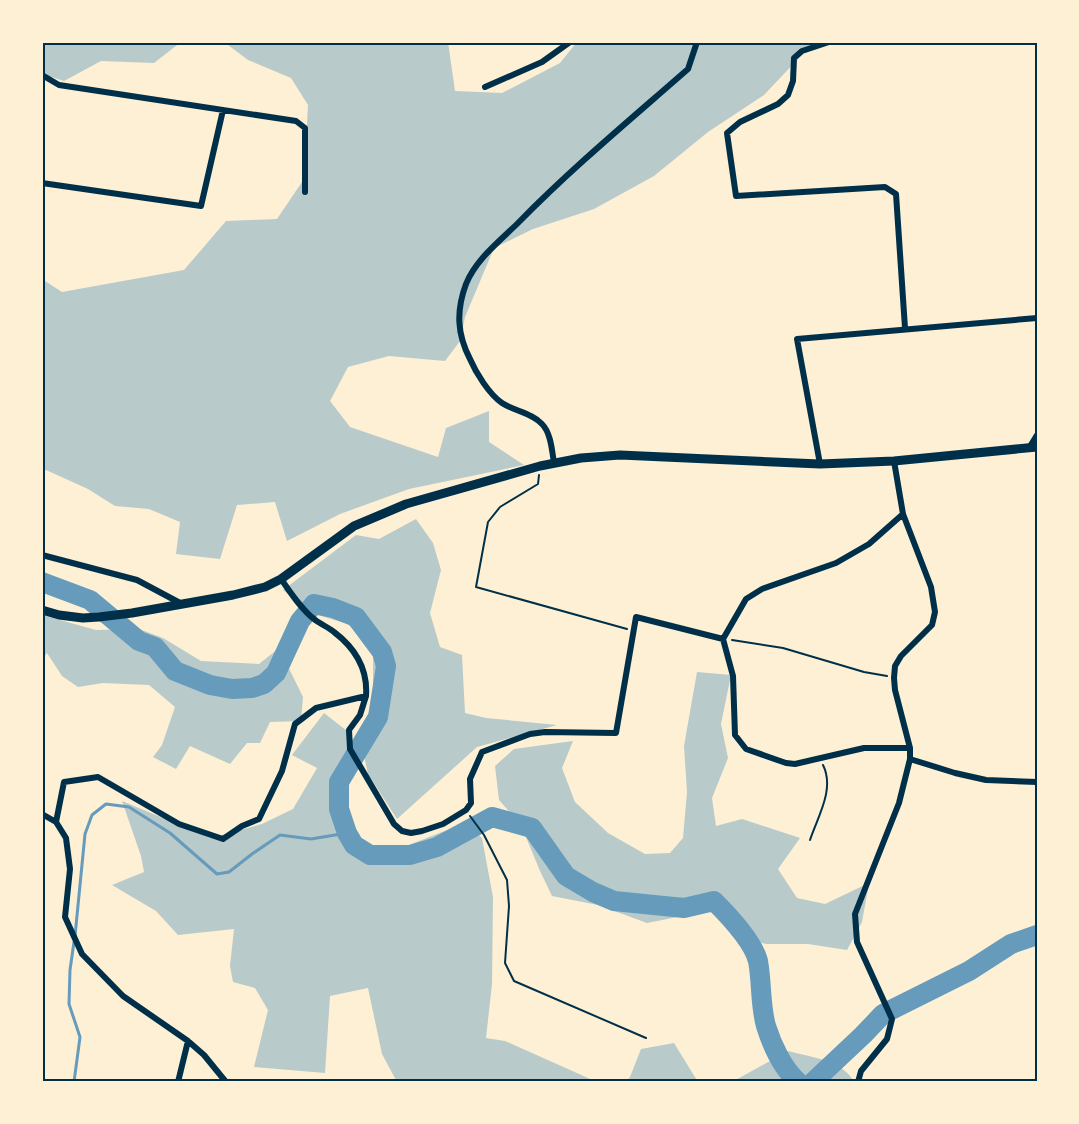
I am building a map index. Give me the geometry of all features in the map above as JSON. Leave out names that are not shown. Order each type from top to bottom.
[{"type":"main road","points":[[42,610],[83,618],[132,613],[265,587],[281,579],[354,526],[406,504],[540,466],[582,458],[620,455],[820,464],[894,461],[1033,447]]},
{"type":"street","points":[[486,87],[542,62],[570,42]]},
{"type":"street","points":[[554,463],[548,433],[542,424],[520,410],[502,403],[489,390],[471,361],[460,336],[460,307],[466,284],[478,262],[551,188],[688,69],[697,42]]},
{"type":"street","points":[[829,42],[802,51],[794,58],[794,81],[788,96],[778,104],[740,122],[727,133],[736,196],[885,187],[896,194],[905,328]]},
{"type":"street","points":[[42,75],[59,85],[296,121],[305,128],[305,192]]},
{"type":"street","points":[[42,183],[201,206],[223,110]]},
{"type":"street","points":[[820,464],[797,339],[1037,318]]},
{"type":"street","points":[[1033,447],[1037,435]]},
{"type":"street","points":[[858,1082],[861,1071],[887,1039],[892,1019],[857,942],[855,915],[899,803],[910,759],[910,748],[894,678],[895,666],[901,656],[932,625],[935,612],[931,587],[903,514],[894,461]]},
{"type":"street","points":[[903,514],[869,544],[836,563],[762,589],[746,599],[723,639],[734,676],[734,728],[740,743],[746,749],[795,764],[864,748],[910,748]]},
{"type":"street","points":[[42,555],[137,580],[182,604]]},
{"type":"street","points":[[281,579],[302,607],[349,646],[362,665],[367,681],[366,696],[360,715],[349,730],[350,749],[394,824],[402,831],[411,833],[443,824],[466,810],[471,803],[470,779],[482,752],[545,732],[616,733],[636,616],[723,639]]},
{"type":"street","points":[[56,822],[64,782],[98,777],[179,824],[223,839],[242,826],[259,819],[282,771],[295,724],[316,708],[366,696]]},
{"type":"street","points":[[910,759],[986,780],[1037,783]]},
{"type":"street","points":[[42,814],[56,822],[66,838],[70,869],[65,917],[82,954],[123,996],[188,1041],[226,1082]]},
{"type":"street","points":[[178,1082],[188,1041]]},
{"type":"path","points":[[540,466],[538,484],[500,507],[488,522],[476,587],[633,631]]},
{"type":"path","points":[[723,639],[783,648],[864,672],[894,678]]},
{"type":"path","points":[[810,840],[826,795],[828,776],[820,759]]},
{"type":"path","points":[[474,821],[507,880],[509,906],[505,963],[514,981],[646,1038]]},
{"type":"shaded area","points":[[42,42],[181,42],[154,63],[101,61],[64,81],[42,74]]},
{"type":"shaded area","points":[[224,42],[448,42],[455,91],[502,93],[560,63],[577,42],[814,42],[764,95],[708,132],[654,176],[594,209],[533,229],[494,248],[465,317],[460,341],[445,361],[389,356],[348,367],[330,401],[350,427],[438,457],[446,428],[489,411],[489,442],[524,465],[409,489],[340,514],[287,541],[275,502],[237,505],[220,559],[176,554],[180,522],[149,509],[115,506],[88,489],[46,470],[42,471],[42,279],[62,292],[184,270],[226,221],[277,219],[304,179],[308,105],[291,78],[248,60]]},
{"type":"shaded area","points":[[416,519],[433,543],[441,570],[430,613],[440,647],[462,655],[465,713],[486,718],[557,725],[477,747],[397,819],[368,774],[361,742],[373,696],[373,651],[348,624],[311,613],[283,590],[356,535],[379,539]]},
{"type":"shaded area","points":[[42,615],[96,630],[139,629],[163,638],[201,661],[259,664],[279,648],[303,697],[301,721],[270,722],[260,743],[247,743],[230,764],[190,746],[176,769],[153,757],[162,745],[175,707],[149,685],[103,683],[78,687],[62,676],[47,653],[42,660]]},
{"type":"shaded area","points":[[697,672],[731,675],[721,724],[728,758],[712,798],[716,826],[742,819],[800,838],[778,869],[797,898],[825,904],[869,883],[862,922],[847,950],[808,944],[766,944],[732,936],[718,909],[647,923],[598,905],[552,896],[521,825],[499,800],[495,766],[514,749],[573,741],[562,768],[575,802],[608,833],[645,854],[670,853],[683,838],[687,792],[684,746]]},
{"type":"shaded area","points":[[324,713],[347,731],[348,807],[354,843],[401,848],[465,823],[482,838],[493,897],[492,984],[486,1038],[505,1041],[597,1082],[397,1082],[382,1054],[368,988],[330,996],[325,1073],[254,1067],[268,1010],[255,988],[233,982],[230,966],[234,929],[178,935],[156,911],[112,885],[144,872],[141,856],[122,801],[211,838],[262,824],[293,809],[317,768],[292,755]]},
{"type":"shaded area","points":[[674,1043],[698,1082],[626,1082],[641,1049]]},
{"type":"shaded area","points":[[788,1051],[834,1064],[849,1075],[854,1082],[732,1082]]},
{"type":"waterway","points":[[42,582],[90,600],[139,641],[155,647],[175,671],[210,685],[232,689],[252,688],[264,684],[276,673],[300,621],[314,604],[356,617],[382,652],[386,666],[378,717],[339,782],[339,809],[347,833],[354,845],[370,855],[410,855],[437,847],[492,817],[532,828],[566,876],[614,901],[684,908],[714,901],[740,929],[755,953],[766,1026],[779,1056],[798,1082]]},
{"type":"waterway","points":[[75,936],[85,834],[92,815],[106,804],[129,807],[170,833],[217,874],[229,872],[280,835],[311,839],[347,833]]},
{"type":"waterway","points":[[813,1082],[883,1014],[969,971],[1011,944],[1037,935]]},
{"type":"waterway","points":[[74,942],[69,1004],[80,1037],[74,1082]]}]
